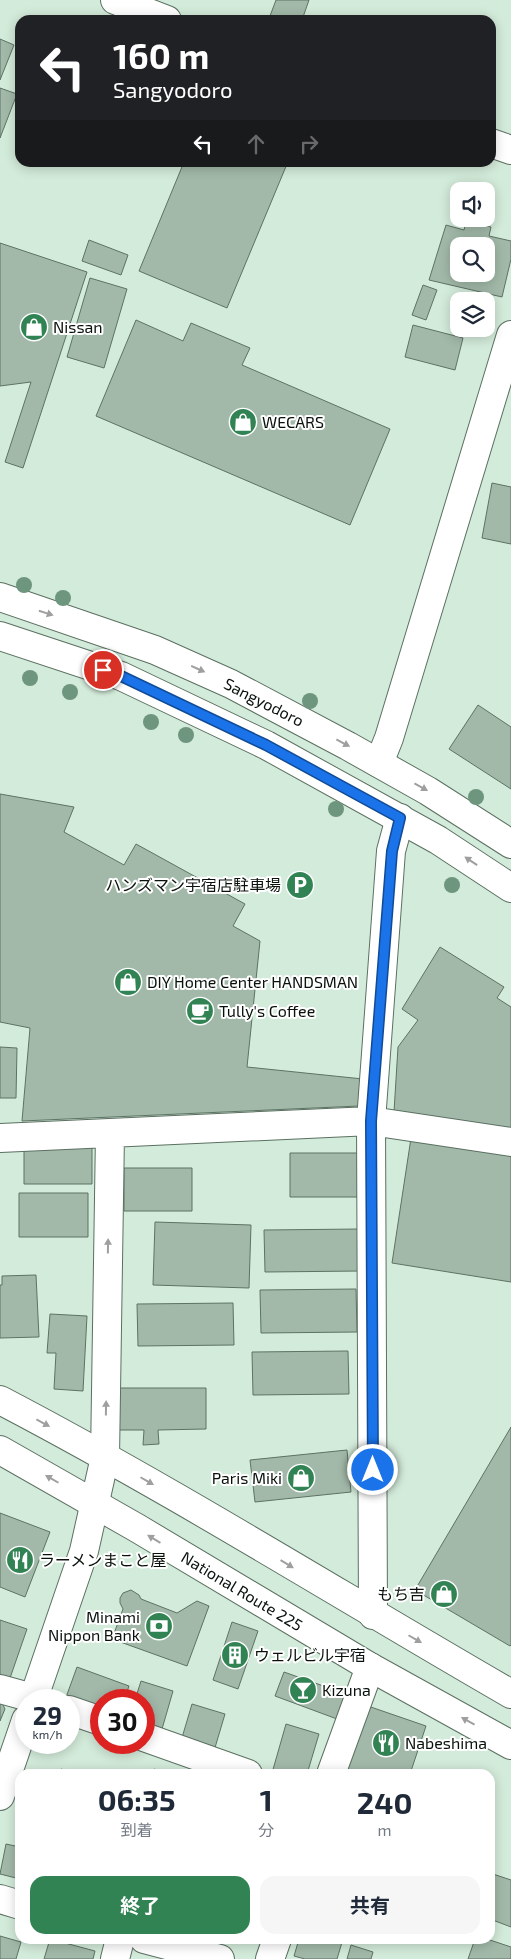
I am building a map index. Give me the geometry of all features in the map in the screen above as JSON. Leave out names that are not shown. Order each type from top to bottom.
[{"type":"main road","points":[[115,0],[154,15]]},
{"type":"main road","points":[[496,145],[511,150]]},
{"type":"main road","points":[[379,763],[389,738],[511,335]]},
{"type":"main road","name":"Sangyodoro","points":[[0,597],[155,650],[231,684],[379,763],[428,791],[511,844]]},
{"type":"main road","points":[[0,636],[121,676],[266,745],[438,840],[511,888]]},
{"type":"main road","points":[[373,1615],[371,1121],[392,851],[400,818]]},
{"type":"main road","points":[[0,1138],[371,1121],[511,1142]]},
{"type":"main road","points":[[38,1689],[84,1551],[105,1457],[110,1133]]},
{"type":"main road","points":[[0,1400],[105,1457],[511,1694]]},
{"type":"main road","name":"National Route 225","points":[[0,1450],[370,1667],[511,1745]]},
{"type":"main road","points":[[333,1769],[370,1667]]},
{"type":"main road","points":[[0,1690],[15,1696]]},
{"type":"main road","points":[[155,1741],[234,1769]]},
{"type":"main road","points":[[0,1796],[15,1754]]},
{"type":"main road","points":[[0,1899],[15,1904]]},
{"type":"main road","points":[[115,1959],[119,1944]]},
{"type":"main road","points":[[163,1944],[220,1959]]},
{"type":"main road","points":[[270,1959],[275,1944]]},
{"type":"building","points":[[276,0],[309,0],[304,15],[270,15]]},
{"type":"building","points":[[0,39],[14,45],[0,80]]},
{"type":"building","points":[[0,88],[15,93],[15,99],[0,138]]},
{"type":"building","points":[[182,167],[286,167],[227,308],[139,271]]},
{"type":"building","points":[[446,225],[464,230],[465,227],[491,227],[489,236],[493,237],[450,237],[450,282],[495,282],[495,237],[511,241],[511,259],[502,297],[495,295],[495,292],[481,292],[429,280]]},
{"type":"building","points":[[89,240],[128,255],[121,275],[82,261]]},
{"type":"building","name":"Nissan","points":[[0,243],[87,272],[23,468],[5,462],[31,382],[0,386]]},
{"type":"building","points":[[90,278],[127,289],[104,368],[67,357]]},
{"type":"building","points":[[423,285],[437,290],[426,320],[412,315]]},
{"type":"building","name":"WECARS","points":[[136,320],[183,341],[191,323],[250,348],[242,365],[390,429],[350,525],[96,416]]},
{"type":"building","points":[[413,325],[450,335],[450,337],[463,338],[455,370],[405,357]]},
{"type":"building","points":[[492,483],[511,487],[511,544],[482,538]]},
{"type":"building","points":[[478,705],[511,727],[511,789],[449,749]]},
{"type":"building","name":"DIY Home Center HANDSMAN","points":[[0,794],[74,807],[64,832],[124,865],[136,844],[245,904],[233,926],[260,941],[247,1067],[363,1079],[359,1106],[22,1121],[30,1028],[0,1022]]},
{"type":"building","points":[[440,947],[504,987],[497,998],[511,1007],[511,1132],[394,1112],[398,1047],[418,1020],[402,1009]]},
{"type":"building","points":[[0,1047],[17,1048],[16,1098],[0,1098]]},
{"type":"building","points":[[411,1138],[511,1154],[511,1282],[392,1263]]},
{"type":"building","points":[[24,1140],[92,1140],[92,1184],[24,1184]]},
{"type":"building","points":[[290,1153],[358,1153],[358,1197],[290,1197]]},
{"type":"building","points":[[124,1168],[192,1168],[192,1211],[124,1211]]},
{"type":"building","points":[[19,1193],[88,1193],[88,1237],[19,1237]]},
{"type":"building","points":[[155,1222],[251,1225],[249,1288],[153,1285]]},
{"type":"building","points":[[360,1229],[361,1271],[265,1272],[264,1230]]},
{"type":"building","points":[[36,1275],[39,1337],[0,1338],[0,1285],[2,1285],[2,1276]]},
{"type":"building","points":[[356,1289],[357,1332],[261,1333],[260,1290]]},
{"type":"building","points":[[233,1303],[234,1345],[138,1346],[137,1304]]},
{"type":"building","points":[[50,1314],[87,1316],[83,1391],[54,1389],[56,1353],[47,1353]]},
{"type":"building","points":[[348,1351],[349,1394],[253,1395],[252,1352]]},
{"type":"building","points":[[119,1388],[206,1388],[206,1429],[158,1430],[159,1444],[143,1445],[144,1430],[119,1430]]},
{"type":"building","points":[[511,1427],[511,1645],[510,1646],[415,1590]]},
{"type":"building","points":[[347,1450],[351,1492],[255,1502],[250,1460]]},
{"type":"building","name":"ラーメンまこと屋","points":[[0,1513],[50,1532],[25,1597],[0,1587]]},
{"type":"building","name":"Minami Nippon Bank","points":[[131,1590],[139,1595],[141,1599],[177,1613],[197,1601],[209,1606],[187,1666],[112,1639],[123,1609],[120,1598],[123,1593]]},
{"type":"building","points":[[0,1620],[27,1629],[9,1681],[0,1678]]},
{"type":"building","name":"ウェルビル宇宿","points":[[232,1622],[258,1631],[238,1689],[213,1680]]},
{"type":"building","points":[[77,1667],[129,1686],[128,1689],[90,1689],[90,1710],[80,1706],[80,1689],[69,1689]]},
{"type":"building","points":[[284,1672],[346,1694],[337,1719],[275,1696]]},
{"type":"building","points":[[141,1681],[173,1691],[162,1729],[155,1727],[155,1689],[138,1689]]},
{"type":"building","points":[[0,1699],[5,1709],[0,1721]]},
{"type":"building","points":[[192,1704],[225,1714],[214,1751],[181,1741]]},
{"type":"building","points":[[365,1705],[426,1726],[412,1769],[344,1769]]},
{"type":"building","points":[[286,1724],[319,1734],[308,1769],[273,1769]]},
{"type":"building","points":[[6,1844],[15,1846],[15,1878],[0,1874]]},
{"type":"building","points":[[495,1875],[511,1880],[511,1927],[495,1921]]},
{"type":"building","points":[[0,1936],[15,1940],[15,1944],[20,1944],[16,1959],[0,1959]]},
{"type":"building","points":[[495,1942],[511,1947],[511,1959],[468,1959],[473,1944],[495,1944]]},
{"type":"building","points":[[48,1944],[69,1944],[95,1951],[93,1959],[44,1959]]},
{"type":"building","points":[[298,1944],[342,1944],[337,1959],[305,1959],[294,1956]]},
{"type":"building","points":[[351,1945],[373,1952],[371,1959],[347,1959]]},
{"type":"place","name":"Nissan","points":[[34,327]]},
{"type":"place","name":"WECARS","points":[[243,422]]},
{"type":"place","name":"ハンズマン宇宿店駐車場","points":[[300,885]]},
{"type":"place","name":"DIY Home Center HANDSMAN","points":[[128,982]]},
{"type":"place","name":"Tully's Coffee","points":[[200,1011]]},
{"type":"place","name":"Paris Miki","points":[[301,1478]]},
{"type":"place","name":"ラーメンまこと屋","points":[[20,1560]]},
{"type":"place","name":"もち吉","points":[[444,1594]]},
{"type":"place","name":"Minami Nippon Bank","points":[[159,1626]]},
{"type":"place","name":"ウェルビル宇宿","points":[[235,1655]]},
{"type":"place","name":"Kizuna","points":[[303,1690]]},
{"type":"place","name":"Nabeshima","points":[[386,1743]]},
{"type":"route","points":[[103,670],[121,676],[266,745],[400,818],[392,851],[371,1121],[373,1470]]}]
